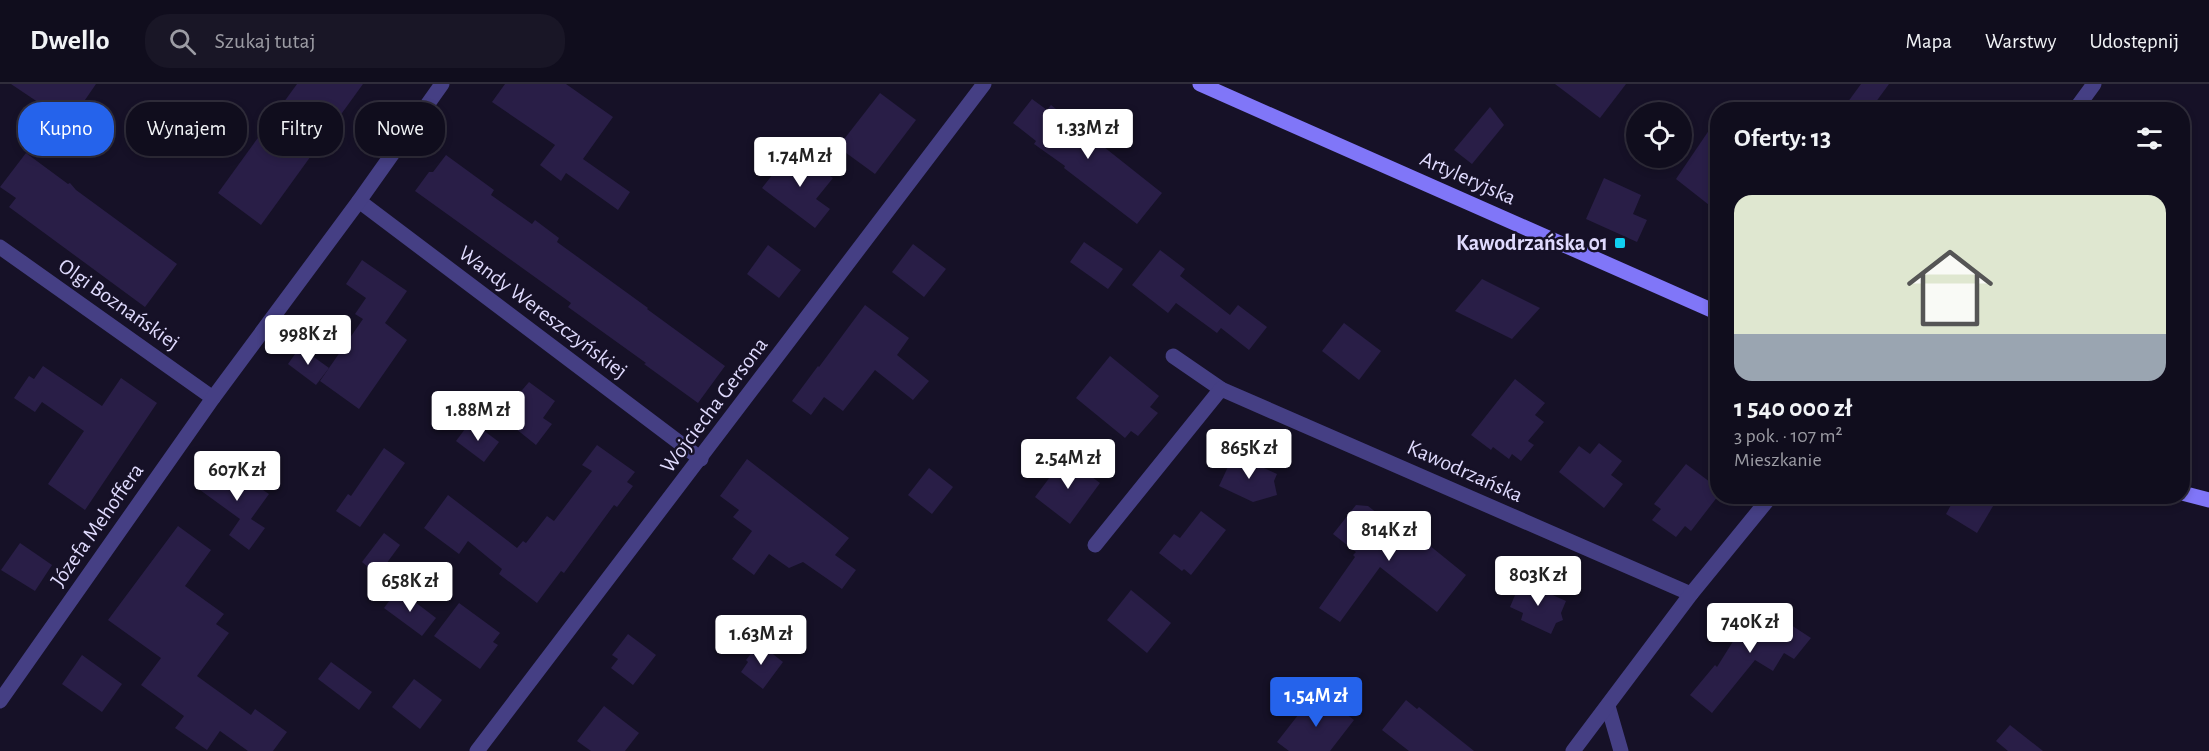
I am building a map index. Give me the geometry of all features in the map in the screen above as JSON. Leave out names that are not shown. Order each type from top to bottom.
[{"type":"street","name":"Józefa Mehoffera","points":[[0,701],[213,398],[359,201],[442,84]]},
{"type":"street","name":"Wojciecha Gersona","points":[[477,751],[984,84]]},
{"type":"street","name":"Artyleryjska","points":[[1200,84],[1710,309]]},
{"type":"street","points":[[2081,102],[2094,84]]},
{"type":"street","name":"Wandy Wereszczyńskiej","points":[[359,201],[701,459]]},
{"type":"street","name":"Olgi Boznańskiej","points":[[0,247],[213,398]]},
{"type":"street","name":"Kawodrzańska","points":[[1173,357],[1221,389],[1691,594]]},
{"type":"street","points":[[1095,545],[1221,389]]},
{"type":"street","points":[[2190,495],[2209,500]]},
{"type":"street","points":[[1573,751],[1691,594],[1764,504]]},
{"type":"street","points":[[1608,706],[1621,751]]},
{"type":"building","points":[[11,84],[96,84],[84,102],[38,102]]},
{"type":"building","points":[[297,84],[363,84],[343,112],[343,102],[284,102]]},
{"type":"building","points":[[505,84],[566,84],[613,117],[583,159],[630,192],[618,210],[566,173],[561,181],[540,165],[555,145],[492,102]]},
{"type":"building","points":[[1555,84],[1626,84],[1600,118]]},
{"type":"building","points":[[1861,84],[1889,84],[1876,102],[1848,102]]},
{"type":"building","points":[[880,93],[916,120],[875,174],[838,147]]},
{"type":"building","points":[[1032,99],[1047,110],[1051,105],[1162,193],[1137,224],[1034,144],[1036,141],[1013,123]]},
{"type":"building","points":[[1490,107],[1504,125],[1472,164],[1454,150]]},
{"type":"building","points":[[1710,129],[1710,206],[1676,179],[1683,168],[1692,168],[1692,155]]},
{"type":"building","points":[[259,136],[259,156],[311,156],[261,225],[218,193]]},
{"type":"building","points":[[792,150],[833,178],[816,199],[830,209],[815,228],[762,188]]},
{"type":"building","points":[[446,155],[494,190],[491,195],[532,224],[535,220],[559,238],[557,242],[725,366],[698,403],[568,307],[571,303],[415,191]]},
{"type":"building","points":[[24,156],[30,156],[68,184],[70,183],[76,190],[177,264],[145,307],[9,207],[16,198],[0,187]]},
{"type":"building","points":[[1604,178],[1641,195],[1633,214],[1647,220],[1637,242],[1586,219]]},
{"type":"building","points":[[1084,242],[1123,269],[1108,289],[1070,262]]},
{"type":"building","points":[[913,244],[946,269],[924,297],[892,272]]},
{"type":"building","points":[[768,245],[801,270],[779,298],[747,274]]},
{"type":"building","points":[[1160,250],[1185,269],[1180,276],[1230,315],[1238,305],[1267,327],[1249,350],[1221,328],[1217,333],[1176,303],[1168,313],[1132,285]]},
{"type":"building","points":[[362,260],[407,291],[385,323],[407,340],[359,409],[320,381],[363,319],[355,314],[366,298],[346,284]]},
{"type":"building","points":[[1482,279],[1540,308],[1512,339],[1455,311]]},
{"type":"building","points":[[865,305],[909,338],[897,355],[929,381],[913,400],[875,370],[843,411],[824,397],[811,415],[792,401]]},
{"type":"building","points":[[1344,323],[1381,351],[1359,380],[1322,351]]},
{"type":"building","points":[[300,347],[329,368],[316,385],[288,364]]},
{"type":"building","points":[[1110,356],[1159,396],[1150,407],[1158,413],[1138,436],[1131,431],[1125,438],[1076,398]]},
{"type":"building","points":[[43,366],[102,406],[121,378],[157,403],[85,510],[48,484],[84,431],[42,402],[35,412],[14,398],[29,376],[34,379]]},
{"type":"building","points":[[1515,379],[1545,403],[1535,415],[1544,422],[1528,441],[1534,445],[1521,461],[1512,454],[1509,459],[1493,447],[1491,450],[1471,435]]},
{"type":"building","points":[[529,382],[555,401],[543,418],[552,424],[536,445],[500,416]]},
{"type":"building","points":[[471,421],[499,442],[484,462],[456,441]]},
{"type":"building","points":[[1599,443],[1622,461],[1611,475],[1623,484],[1604,508],[1559,472],[1579,446],[1590,454]]},
{"type":"building","points":[[597,445],[635,472],[627,482],[633,486],[617,507],[614,505],[564,573],[561,571],[537,603],[499,574],[502,569],[468,541],[459,554],[424,528],[448,495],[517,548],[523,541],[526,543],[547,516],[554,521],[592,471],[582,465]]},
{"type":"building","points":[[384,448],[405,463],[360,527],[336,511],[348,494],[351,496]]},
{"type":"building","points":[[1234,454],[1277,474],[1274,481],[1277,495],[1253,502],[1219,486]]},
{"type":"building","points":[[1065,457],[1100,483],[1070,524],[1035,497]]},
{"type":"building","points":[[747,459],[849,538],[835,555],[856,570],[842,589],[803,562],[789,568],[769,554],[754,575],[732,559],[752,531],[733,517],[739,510],[720,496]]},
{"type":"building","points":[[219,463],[269,494],[251,519],[265,528],[249,550],[229,535],[240,519],[200,490]]},
{"type":"building","points":[[1686,464],[1710,482],[1710,504],[1712,504],[1691,531],[1685,526],[1676,537],[1652,520],[1661,509],[1654,504]]},
{"type":"building","points":[[929,468],[953,487],[932,514],[908,495]]},
{"type":"building","points":[[1952,504],[1994,504],[1977,533],[1946,514]]},
{"type":"building","points":[[1356,505],[1368,506],[1382,517],[1387,511],[1466,575],[1437,612],[1380,567],[1340,622],[1319,608],[1355,557],[1353,555],[1356,552],[1333,534]]},
{"type":"building","points":[[1201,511],[1226,530],[1191,575],[1184,569],[1182,571],[1159,553],[1174,534],[1180,538]]},
{"type":"building","points":[[178,526],[211,550],[185,586],[224,614],[216,624],[229,633],[197,676],[251,715],[255,709],[287,732],[273,751],[248,751],[220,731],[207,750],[175,728],[184,716],[141,685],[161,658],[108,620]]},
{"type":"building","points":[[384,533],[400,545],[378,575],[362,562]]},
{"type":"building","points":[[20,543],[52,565],[35,591],[1,570]]},
{"type":"building","points":[[1521,581],[1566,601],[1561,613],[1563,620],[1556,623],[1551,634],[1521,620],[1523,613],[1510,607]]},
{"type":"building","points":[[398,589],[436,618],[422,636],[384,608]]},
{"type":"building","points":[[1131,590],[1171,623],[1147,653],[1107,620]]},
{"type":"building","points":[[459,603],[500,633],[493,642],[498,645],[480,669],[434,636]]},
{"type":"building","points":[[1757,603],[1811,638],[1794,659],[1784,653],[1773,671],[1755,660],[1712,713],[1690,695],[1715,665],[1717,667]]},
{"type":"building","points":[[628,634],[656,655],[633,685],[611,668],[618,659],[612,655]]},
{"type":"building","points":[[759,643],[783,662],[763,689],[741,672],[748,662],[746,660]]},
{"type":"building","points":[[82,655],[122,684],[102,712],[62,684]]},
{"type":"building","points":[[331,662],[372,692],[359,710],[318,679]]},
{"type":"building","points":[[414,679],[442,700],[420,729],[392,707]]},
{"type":"building","points":[[1319,693],[1354,720],[1330,751],[1289,751],[1277,742],[1302,710],[1304,712]]},
{"type":"building","points":[[1406,700],[1417,709],[1419,707],[1474,751],[1409,751],[1382,730]]},
{"type":"building","points":[[604,706],[639,733],[625,751],[591,751],[577,741]]},
{"type":"building","points":[[2010,725],[2043,751],[2008,751],[1996,741]]},
{"type":"place","name":"Kawodrzańska 01","points":[[1620,243]]}]
